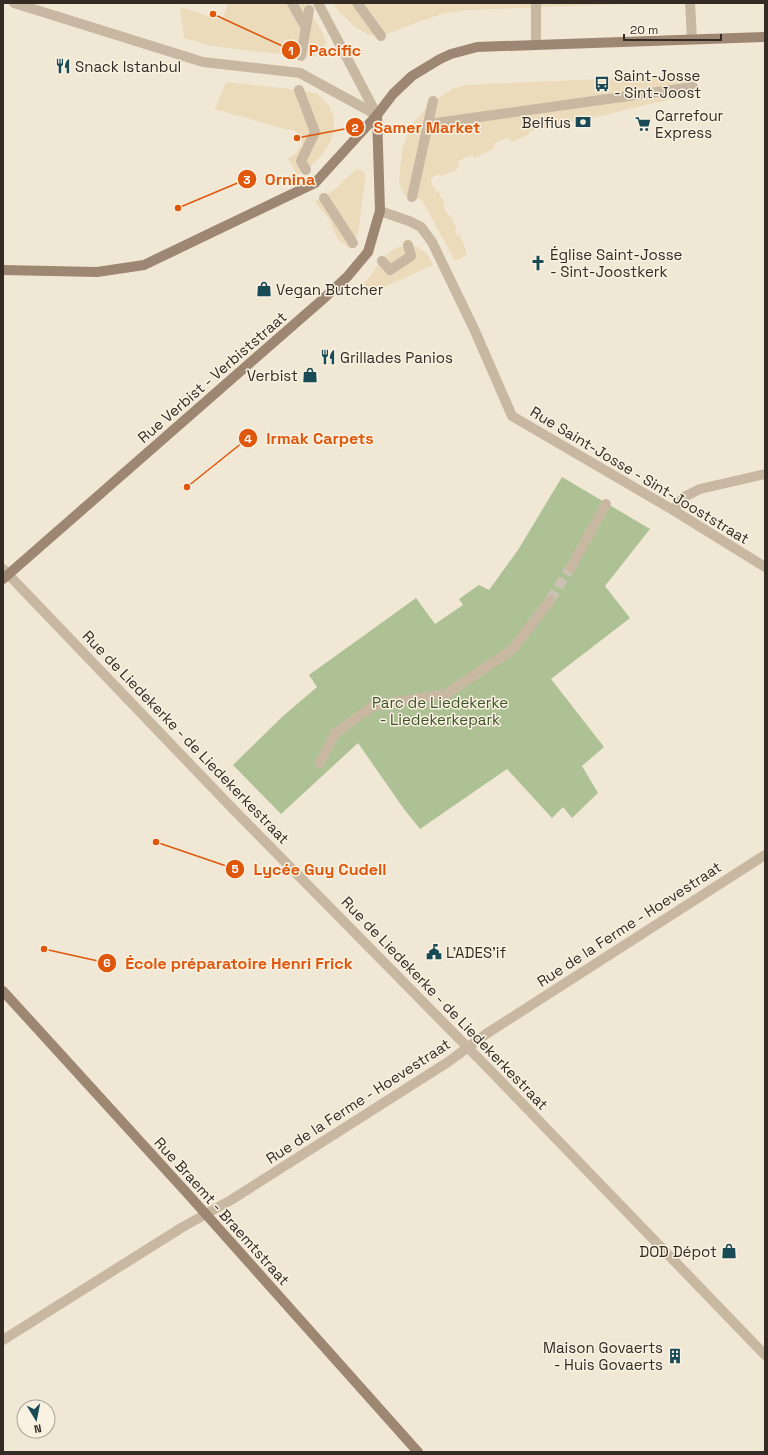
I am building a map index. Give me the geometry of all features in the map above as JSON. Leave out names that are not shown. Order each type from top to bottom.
[{"type":"main road","points":[[3,270],[97,272],[144,265],[315,184],[377,115],[393,94],[412,76],[451,54],[477,47],[765,37]]},
{"type":"main road","name":"Rue Verbist - Verbiststraat","points":[[5,574],[347,277],[368,252],[380,211],[377,115]]},
{"type":"main road","name":"Rue Braemt - Braemtstraat","points":[[3,991],[418,1452]]},
{"type":"street","points":[[14,3],[203,62],[300,74],[377,115]]},
{"type":"street","points":[[292,3],[306,28]]},
{"type":"street","points":[[357,3],[381,36]]},
{"type":"street","points":[[536,3],[536,45]]},
{"type":"street","points":[[690,3],[692,39]]},
{"type":"street","points":[[319,4],[377,115]]},
{"type":"street","points":[[301,56],[309,10]]},
{"type":"street","points":[[429,124],[693,87]]},
{"type":"street","points":[[299,90],[315,132],[301,161],[306,170]]},
{"type":"street","points":[[412,197],[433,101]]},
{"type":"street","points":[[324,198],[354,243]]},
{"type":"street","name":"Rue Saint-Josse - Sint-Jooststraat","points":[[380,211],[409,221],[421,227],[432,242],[475,331],[512,416],[673,510],[765,567]]},
{"type":"street","points":[[382,261],[390,270],[411,256],[408,245]]},
{"type":"street","points":[[673,510],[684,497],[700,489],[765,474]]},
{"type":"street","points":[[571,567],[606,504]]},
{"type":"street","name":"Rue de Liedekerke - de Liedekerkestraat","points":[[5,574],[765,1355]]},
{"type":"street","points":[[320,763],[335,733],[373,706],[446,694],[512,650],[550,600]]},
{"type":"street","name":"Rue de la Ferme - Hoevestraat","points":[[3,1340],[448,1062],[486,1034],[765,854]]},
{"type":"green space","name":"Parc de Liedekerke - Liedekerkepark","points":[[562,477],[650,529],[605,586],[630,618],[551,679],[604,747],[582,766],[598,793],[572,818],[563,807],[552,818],[507,769],[420,829],[404,809],[358,743],[281,814],[233,765],[282,717],[317,687],[309,675],[416,598],[435,624],[463,605],[459,599],[479,585],[489,590],[518,550]]},
{"type":"shaded area","points":[[228,3],[305,3],[323,33],[326,43],[325,48],[314,57],[307,57],[211,46],[184,38],[180,7],[222,20]]},
{"type":"shaded area","points":[[332,3],[655,3],[467,10],[445,13],[381,36],[369,35],[355,27]]},
{"type":"shaded area","points":[[693,75],[694,98],[668,100],[539,130],[538,128],[512,142],[508,137],[494,144],[495,148],[485,153],[474,158],[472,155],[458,161],[459,168],[442,176],[440,174],[431,178],[434,188],[437,192],[438,191],[445,205],[443,206],[448,215],[450,215],[457,230],[455,231],[457,236],[459,234],[466,250],[467,255],[455,261],[422,200],[405,196],[401,188],[399,181],[402,150],[411,125],[433,101],[454,88],[468,85]]},
{"type":"shaded area","points":[[226,82],[299,90],[318,94],[329,106],[334,117],[334,129],[331,141],[321,156],[310,167],[297,175],[288,158],[298,152],[297,150],[303,145],[296,131],[215,109]]},
{"type":"shaded area","points":[[356,169],[365,173],[365,180],[359,227],[350,249],[337,238],[329,219],[315,202],[333,191]]},
{"type":"shaded area","points":[[408,245],[418,247],[428,255],[433,265],[367,295],[360,289],[386,255],[395,248]]},
{"type":"tunnel","points":[[550,600],[571,567]]},
{"type":"place","name":"Pacific","points":[[213,14]]},
{"type":"place","name":"Snack Istanbul","points":[[63,66]]},
{"type":"place","name":"Saint-Josse - Sint-Joost","points":[[602,84]]},
{"type":"place","name":"Belfius","points":[[583,122]]},
{"type":"place","name":"Carrefour Express","points":[[643,124]]},
{"type":"place","name":"Samer Market","points":[[297,138]]},
{"type":"place","name":"Ornina","points":[[178,208]]},
{"type":"place","name":"Église Saint-Josse - Sint-Joostkerk","points":[[538,263]]},
{"type":"place","name":"Vegan Butcher","points":[[264,289]]},
{"type":"place","name":"Grillades Panios","points":[[328,357]]},
{"type":"place","name":"Verbist","points":[[310,375]]},
{"type":"place","name":"Irmak Carpets","points":[[187,487]]},
{"type":"place","name":"Lycée Guy Cudell","points":[[156,842]]},
{"type":"place","name":"École préparatoire Henri Frick","points":[[44,949]]},
{"type":"place","name":"L'ADES'if","points":[[434,952]]},
{"type":"place","name":"DOD Dépot","points":[[729,1251]]},
{"type":"place","name":"Maison Govaerts - Huis Govaerts","points":[[675,1356]]}]
